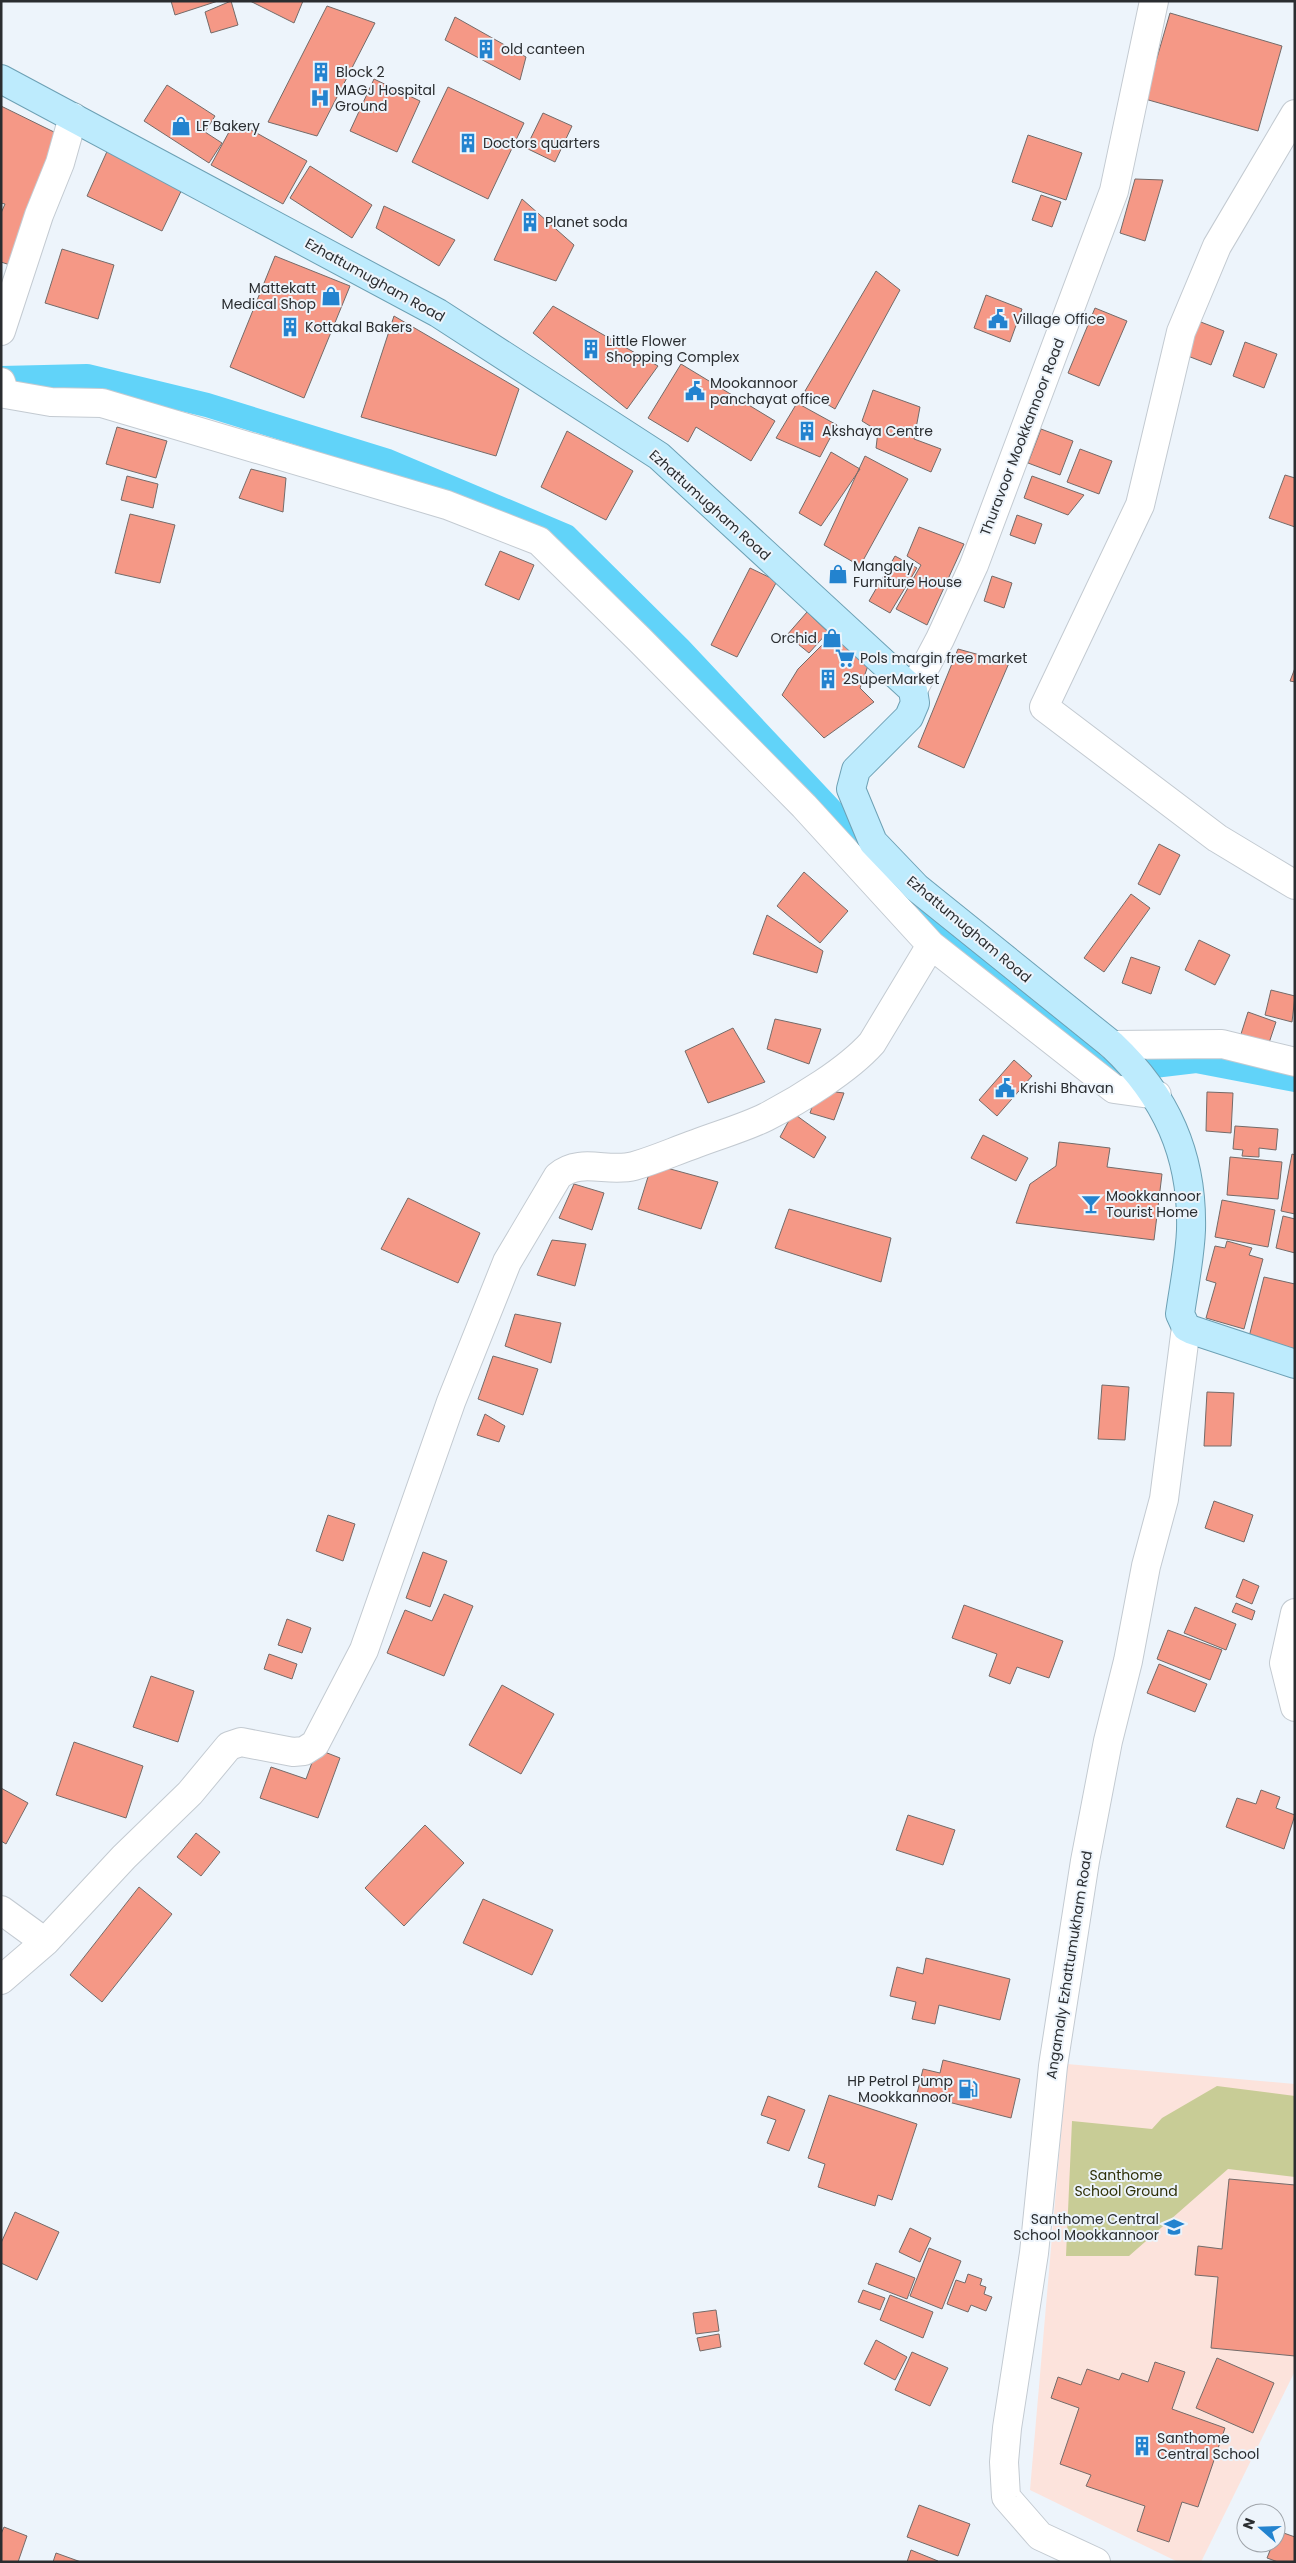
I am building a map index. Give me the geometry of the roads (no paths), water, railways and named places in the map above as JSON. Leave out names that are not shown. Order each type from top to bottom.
[{"type":"main road","name":"Ezhattumugham Road","points":[[1,80],[438,313],[659,456],[912,690],[915,703],[909,718],[856,770],[852,779],[851,789],[873,842],[916,888],[1112,1045],[1136,1068],[1157,1095],[1178,1137],[1186,1172],[1191,1230],[1180,1314],[1186,1327]]},
{"type":"main road","points":[[1186,1327],[1227,1343],[1295,1364]]},
{"type":"street","name":"Thuravoor Mookkannoor Road","points":[[912,690],[940,639],[974,565],[1114,191],[1154,1]]},
{"type":"street","points":[[1295,114],[1217,246],[1181,332],[1140,505],[1044,707],[1217,838],[1295,884]]},
{"type":"street","points":[[1,331],[39,215],[60,163],[73,117]]},
{"type":"street","points":[[2,389],[51,402],[102,403],[447,505],[539,541],[640,639],[804,806],[931,945],[1114,1089],[1157,1095]]},
{"type":"street","points":[[1,1980],[45,1942],[124,1857],[190,1793],[229,1746],[241,1742],[293,1752],[304,1751],[314,1744],[364,1650],[451,1402],[507,1262],[558,1176],[565,1170],[577,1166],[619,1169],[648,1162],[766,1117],[839,1073],[860,1056],[872,1043],[931,945]]},
{"type":"street","points":[[1112,1045],[1222,1044],[1295,1062]]},
{"type":"street","name":"Angamaly Ezhattumukham Road","points":[[1096,2562],[1040,2536],[1006,2498],[1004,2462],[1007,2428],[1034,2253],[1053,2066],[1084,1861],[1108,1741],[1128,1661],[1146,1566],[1164,1500],[1186,1327]]},
{"type":"street","points":[[1295,1613],[1284,1663],[1295,1707]]},
{"type":"street","points":[[1,1910],[45,1942]]},
{"type":"waterway","points":[[1,378],[87,376],[207,405],[388,461],[566,536],[679,648],[877,859]]},
{"type":"waterway","points":[[905,890],[952,941],[1112,1070],[1135,1068]]},
{"type":"waterway","points":[[1137,1068],[1196,1061],[1295,1080]]},
{"type":"place","name":"old canteen","points":[[486,49]]},
{"type":"place","name":"Block 2","points":[[321,72]]},
{"type":"place","name":"MAGJ Hospital Ground","points":[[320,98]]},
{"type":"place","name":"LF Bakery","points":[[181,126]]},
{"type":"place","name":"Doctors quarters","points":[[468,143]]},
{"type":"place","name":"Planet soda","points":[[530,222]]},
{"type":"place","name":"Mattekatt Medical Shop","points":[[331,296]]},
{"type":"place","name":"Village Office","points":[[998,319]]},
{"type":"place","name":"Kottakal Bakers","points":[[290,327]]},
{"type":"place","name":"Little Flower Shopping Complex","points":[[591,349]]},
{"type":"place","name":"Mookannoor panchayat office","points":[[695,391]]},
{"type":"place","name":"Akshaya Centre","points":[[807,431]]},
{"type":"place","name":"Mangaly Furniture House","points":[[838,574]]},
{"type":"place","name":"Orchid","points":[[832,638]]},
{"type":"place","name":"Pols margin free market","points":[[845,658]]},
{"type":"place","name":"2SuperMarket","points":[[828,679]]},
{"type":"place","name":"Krishi Bhavan","points":[[1005,1088]]},
{"type":"place","name":"Mookkannoor Tourist Home","points":[[1091,1204]]},
{"type":"place","name":"HP Petrol Pump Mookkannoor","points":[[968,2089]]},
{"type":"place","name":"Santhome Central School Mookkannoor","points":[[1174,2227]]},
{"type":"place","name":"Santhome Central School","points":[[1142,2446]]},
{"type":"park label","name":"Santhome School Ground","points":[[1126,2184]]}]
